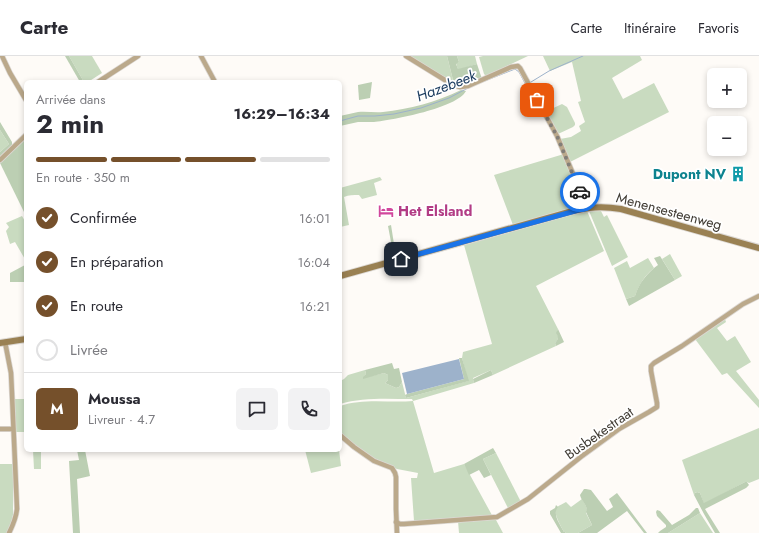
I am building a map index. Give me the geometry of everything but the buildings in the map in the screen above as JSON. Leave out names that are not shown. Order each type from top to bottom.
[{"type":"street","points":[[2,56],[24,97]]},
{"type":"street","points":[[101,80],[138,56]]},
{"type":"street","points":[[201,56],[213,80]]},
{"type":"street","points":[[406,56],[453,85],[460,87],[468,86],[511,67],[516,66],[520,68],[557,136],[586,208]]},
{"type":"street","points":[[0,160],[24,136]]},
{"type":"street","name":"Menensesteenweg","points":[[342,275],[586,208],[599,207],[621,209],[759,248]]},
{"type":"street","name":"Busbekestraat","points":[[396,522],[404,524],[497,517],[528,499],[619,429],[657,407],[651,371],[651,366],[654,363],[682,346],[743,304],[759,296]]},
{"type":"street","points":[[9,533],[16,516],[17,509],[11,373],[2,343],[24,340]]},
{"type":"street","points":[[0,429],[13,429]]},
{"type":"street","points":[[342,436],[354,447],[374,461],[392,468],[395,472],[397,533]]},
{"type":"green space","points":[[65,56],[69,56],[83,80],[79,80]]},
{"type":"green space","points":[[69,56],[92,56],[102,73],[91,80],[83,80]]},
{"type":"green space","points":[[408,56],[447,56],[454,84]]},
{"type":"green space","points":[[447,56],[457,56],[459,62],[456,64],[458,69],[477,64],[482,79],[464,86],[454,84]]},
{"type":"green space","points":[[457,56],[475,56],[477,64],[458,70],[456,63],[459,62]]},
{"type":"green space","points":[[528,56],[486,76],[479,57]]},
{"type":"green space","points":[[543,56],[640,56],[642,60],[612,78],[623,99],[654,83],[669,112],[570,162],[560,139],[571,137],[581,131],[579,126],[585,122],[578,102],[581,101],[572,62],[550,71]]},
{"type":"green space","points":[[372,82],[370,98],[359,100],[358,85]]},
{"type":"green space","points":[[461,90],[466,91],[450,103],[424,112],[383,121],[358,122],[342,126],[342,116],[358,112],[383,112],[403,109],[442,98]]},
{"type":"green space","points":[[562,104],[567,107],[575,125],[558,134],[545,112]]},
{"type":"green space","points":[[0,122],[12,142],[12,146],[0,157],[0,152],[9,144],[0,130]]},
{"type":"green space","points":[[0,130],[9,144],[0,152]]},
{"type":"green space","points":[[24,139],[24,212],[0,163]]},
{"type":"green space","points":[[564,154],[580,195],[581,206],[513,225],[494,175]]},
{"type":"green space","points":[[380,177],[382,180],[374,183],[377,195],[362,199],[359,195],[344,197],[349,225],[342,227],[342,187]]},
{"type":"green space","points":[[600,209],[604,217],[607,215],[628,257],[612,266],[589,211]]},
{"type":"green space","points":[[587,211],[604,251],[536,286],[558,329],[558,338],[555,343],[556,346],[493,375],[491,370],[473,378],[474,383],[413,401],[412,399],[376,399],[358,400],[342,404],[342,380],[348,375],[365,370],[366,374],[363,378],[384,373],[388,375],[388,380],[385,383],[396,388],[399,387],[402,382],[406,398],[468,381],[462,358],[463,352],[492,344],[464,245],[552,219]]},
{"type":"green space","points":[[22,216],[24,220],[24,258],[15,242],[10,244],[6,231],[9,227],[6,223]]},
{"type":"green space","points":[[391,225],[396,257],[394,258],[388,226]]},
{"type":"green space","points":[[670,254],[682,276],[675,280],[662,259]]},
{"type":"green space","points":[[660,256],[675,280],[629,306],[626,299],[635,296],[644,279],[650,271],[658,265],[654,258]]},
{"type":"green space","points":[[648,258],[654,268],[642,281],[635,296],[626,299],[614,268],[627,261],[630,268]]},
{"type":"green space","points":[[24,266],[24,282],[10,282],[10,273]]},
{"type":"green space","points":[[725,319],[726,322],[717,328],[727,341],[735,336],[751,362],[736,371],[759,400],[759,408],[727,373],[722,375],[695,339]]},
{"type":"green space","points":[[558,329],[564,342],[556,346],[555,343],[558,337],[556,333]]},
{"type":"green space","points":[[459,358],[462,358],[469,381],[406,398],[405,395],[407,394],[464,379]]},
{"type":"green space","points":[[392,363],[394,369],[399,368],[402,382],[399,387],[396,388],[385,383],[388,380],[388,375],[384,373],[363,379],[366,374],[365,370]]},
{"type":"green space","points":[[491,370],[493,375],[474,383],[473,379]]},
{"type":"green space","points":[[14,399],[24,399],[24,432],[16,432]]},
{"type":"green space","points":[[367,401],[413,401],[434,473],[464,464],[493,517],[414,521],[411,478],[417,478],[418,473],[397,469],[383,463],[370,456],[342,434],[342,406]]},
{"type":"green space","points":[[759,428],[759,479],[749,483],[745,482],[704,504],[700,493],[696,492],[694,495],[682,460]]},
{"type":"green space","points":[[493,448],[496,453],[483,459],[491,475],[484,478],[479,470],[469,475],[464,464]]},
{"type":"green space","points":[[33,452],[41,452],[41,469],[34,469]]},
{"type":"green space","points":[[77,452],[85,452],[90,476],[77,479],[80,533],[73,533],[69,461],[79,460]]},
{"type":"green space","points":[[306,452],[339,452],[341,466],[311,473]]},
{"type":"green space","points":[[496,453],[521,502],[509,510],[483,459]]},
{"type":"green space","points":[[0,464],[13,464],[13,515],[7,533],[0,533]]},
{"type":"green space","points":[[745,482],[749,485],[746,488],[705,509],[720,533],[715,533],[694,495],[695,493],[700,493],[704,503]]},
{"type":"green space","points":[[584,489],[591,490],[607,511],[613,507],[609,499],[617,493],[647,533],[644,533],[627,511],[597,533],[578,533],[592,525],[586,512],[586,506],[580,495]]},
{"type":"green space","points":[[582,499],[587,507],[586,513],[592,525],[578,533],[564,532],[556,512],[557,507],[566,502],[571,507]]},
{"type":"green space","points":[[556,505],[558,507],[556,510],[557,519],[566,533],[561,533],[550,514],[550,511],[555,508]]},
{"type":"green space","points":[[696,508],[698,508],[700,513],[668,533],[658,533],[666,527],[666,525],[657,516],[657,510],[660,511],[672,525],[689,515]]},
{"type":"green space","points":[[700,513],[713,533],[668,533]]},
{"type":"green space","points":[[495,519],[503,533],[459,533],[458,521]]},
{"type":"water","points":[[459,359],[464,379],[407,394],[402,373]]},
{"type":"waterway","name":"Hazebeek","points":[[531,82],[549,71],[583,56]]},
{"type":"waterway","name":"Hazebeek","points":[[482,82],[515,69],[519,72],[526,85]]},
{"type":"waterway","name":"Hazebeek","points":[[342,120],[358,116],[394,114],[421,108],[449,98],[468,88]]},
{"type":"way so far","points":[[537,100],[557,136],[580,192]]},
{"type":"place","name":"Dupont NV","points":[[738,174]]},
{"type":"place","name":"Het Elsland","points":[[386,211]]},
{"type":"route","points":[[401,259],[586,208],[582,201],[580,192]]}]
